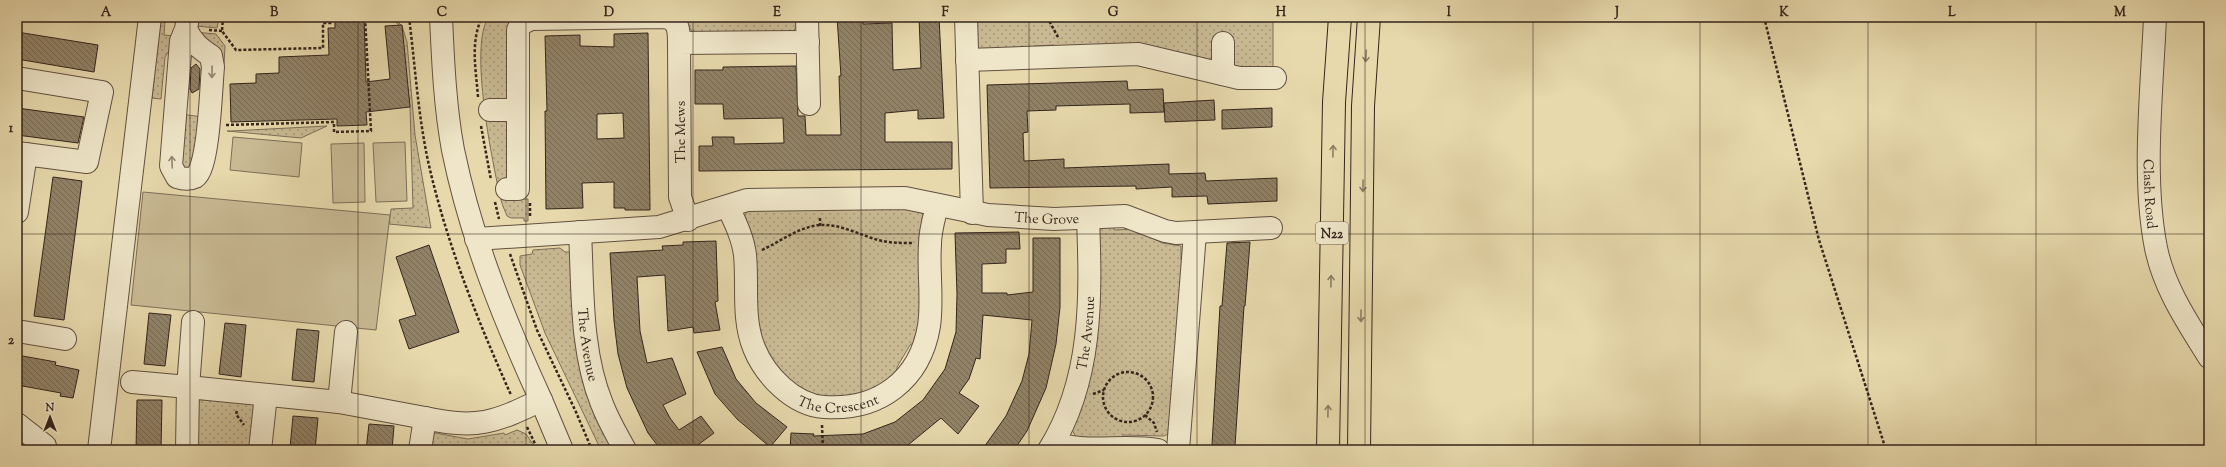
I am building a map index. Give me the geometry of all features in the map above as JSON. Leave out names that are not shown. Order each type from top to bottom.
[{"type":"highway","name":"N22","points":[[1328,450],[1334,102],[1340,17]]},
{"type":"highway","name":"N22","points":[[1359,450],[1364,106],[1369,17]]},
{"type":"street","points":[[99,450],[150,17]]},
{"type":"street","points":[[441,17],[445,81],[453,149],[476,239],[500,307],[562,450]]},
{"type":"street","name":"The Mews","points":[[507,189],[518,189],[518,30],[526,21],[665,17],[670,18],[677,25],[679,43],[680,197],[688,220]]},
{"type":"street","points":[[807,17],[809,104]]},
{"type":"street","points":[[476,239],[659,227],[688,220],[751,200],[905,198],[972,213],[966,17]]},
{"type":"street","name":"Clash Road","points":[[2154,17],[2149,184],[2156,249],[2173,297],[2209,357]]},
{"type":"street","points":[[187,23],[195,45],[211,56],[213,67],[206,149],[201,171],[195,177],[186,180],[177,177],[171,166],[181,41],[187,23]]},
{"type":"street","points":[[679,43],[808,42]]},
{"type":"street","points":[[1223,43],[1223,74]]},
{"type":"street","points":[[968,60],[1138,54],[1246,79],[1275,78]]},
{"type":"street","points":[[17,78],[102,92],[87,162],[22,153],[17,212]]},
{"type":"street","points":[[490,110],[517,110]]},
{"type":"street","name":"The Crescent","points":[[728,207],[744,253],[747,326],[754,348],[766,371],[786,391],[797,398],[822,407],[842,408],[873,401],[892,391],[912,370],[926,337],[929,324],[930,243],[937,206]]},
{"type":"street","name":"The Grove","points":[[972,213],[1034,218],[1125,216],[1171,233],[1271,228]]},
{"type":"street","name":"The Avenue","points":[[1088,218],[1089,303],[1085,347],[1074,394],[1052,446],[1069,448],[1136,447],[1158,442]]},
{"type":"street","name":"The Avenue","points":[[580,232],[586,334],[593,374],[601,403],[625,450]]},
{"type":"street","points":[[1178,450],[1195,233]]},
{"type":"street","points":[[187,450],[188,387],[193,322]]},
{"type":"street","points":[[17,331],[65,339]]},
{"type":"street","points":[[339,402],[346,332]]},
{"type":"street","points":[[132,382],[339,402],[462,425],[482,423],[506,417],[541,400]]},
{"type":"street","points":[[260,450],[266,395]]},
{"type":"street","points":[[420,450],[425,418]]},
{"type":"street","points":[[17,424],[45,446],[43,450]]},
{"type":"path","points":[[223,17],[222,31],[236,50],[323,48],[323,22],[332,23],[332,17]]},
{"type":"path","points":[[222,126],[334,122],[334,132],[371,132],[365,17]]},
{"type":"path","points":[[1047,17],[1056,30],[1063,56]]},
{"type":"path","points":[[1764,17],[1819,240],[1886,450]]},
{"type":"path","points":[[530,199],[530,223]]},
{"type":"path","points":[[744,253],[762,250],[813,226],[834,226],[891,243],[930,243]]},
{"type":"path","points":[[504,237],[532,318],[592,450]]},
{"type":"path","points":[[1130,372],[1145,378],[1153,392],[1153,401],[1145,415],[1138,419],[1123,421],[1109,413],[1104,398],[1104,390],[1114,377],[1130,372]]},
{"type":"path","points":[[237,409],[236,414],[245,427]]},
{"type":"path","points":[[1145,415],[1156,427],[1158,442]]},
{"type":"path","points":[[822,419],[822,450]]},
{"type":"path","points":[[524,422],[538,450]]},
{"type":"shaded area","points":[[160,17],[175,17],[175,22],[165,21],[164,35],[173,36],[172,46],[165,57],[161,99],[152,98]]},
{"type":"shaded area","points":[[203,17],[219,17],[217,28],[195,26],[196,22]]},
{"type":"shaded area","points":[[390,17],[393,17],[402,26],[407,42],[415,135],[431,228],[389,224],[391,209],[413,208],[410,107],[400,26]]},
{"type":"shaded area","points":[[489,17],[519,17],[510,93],[505,119],[510,126],[506,199],[528,199],[528,221],[524,221],[524,218],[511,218],[507,216],[501,200],[493,161],[481,78],[483,31]]},
{"type":"shaded area","points":[[683,17],[795,17],[795,21],[800,21],[793,32],[693,33]]},
{"type":"shaded area","points":[[973,17],[1273,17],[1273,72],[1243,72],[1214,59],[1210,61],[1054,49],[1054,45],[1034,46],[1034,50],[980,51],[978,48]]},
{"type":"shaded area","points":[[194,32],[216,34],[225,46],[224,64]]},
{"type":"shaded area","points":[[179,114],[204,117],[194,168],[180,168]]},
{"type":"shaded area","points":[[327,126],[301,138],[227,131],[231,131]]},
{"type":"shaded area","points":[[233,137],[302,143],[299,177],[230,170]]},
{"type":"shaded area","points":[[405,142],[407,201],[376,202],[373,143]]},
{"type":"shaded area","points":[[364,143],[365,202],[333,203],[331,144]]},
{"type":"shaded area","points":[[143,192],[390,215],[376,330],[131,305]]},
{"type":"shaded area","points":[[900,205],[920,211],[925,218],[921,323],[913,343],[910,345],[897,367],[897,372],[880,388],[833,401],[794,387],[760,345],[744,217],[748,210]]},
{"type":"shaded area","points":[[1114,223],[1114,230],[1135,229],[1162,243],[1181,246],[1181,260],[1187,260],[1174,421],[1169,421],[1168,434],[1164,436],[1123,435],[1123,440],[1076,437],[1071,428],[1099,229],[1102,226]]},
{"type":"shaded area","points":[[560,248],[565,252],[573,252],[617,450],[601,450],[545,333],[520,265],[520,256],[532,254],[533,250]]},
{"type":"shaded area","points":[[195,398],[256,404],[254,450],[194,450]]},
{"type":"shaded area","points":[[517,430],[526,434],[537,450],[427,450],[430,432],[468,439],[504,433],[505,435]]},
{"type":"building","points":[[335,17],[364,17],[366,82],[390,79],[385,26],[402,25],[410,107],[366,112],[367,125],[337,126],[337,119],[231,122],[230,84],[256,83],[256,74],[279,73],[279,57],[329,55],[328,28],[335,28]]},
{"type":"building","points":[[837,17],[863,17],[863,24],[892,23],[893,70],[921,68],[919,17],[939,17],[944,118],[918,119],[918,110],[885,113],[885,142],[952,142],[952,169],[699,171],[699,146],[713,146],[712,137],[734,137],[734,144],[784,143],[783,118],[724,119],[723,104],[695,104],[695,70],[723,70],[723,67],[796,66],[798,116],[805,116],[806,135],[841,135],[839,76],[841,76]]},
{"type":"building","points":[[17,32],[98,45],[94,72],[17,59]]},
{"type":"building","points":[[648,33],[650,210],[625,210],[625,208],[614,208],[614,182],[582,183],[583,208],[546,209],[545,111],[547,111],[545,36],[580,35],[580,46],[614,47],[614,34]],"holes":[[[623,113],[624,138],[597,139],[597,114]]]},
{"type":"building","points":[[196,64],[200,69],[199,89],[192,93],[190,89],[191,68]]},
{"type":"building","points":[[1127,81],[1128,90],[1163,89],[1164,112],[1130,113],[1130,104],[1056,106],[1056,110],[1027,111],[1028,132],[1023,133],[1024,161],[1064,159],[1064,168],[1169,164],[1169,174],[1205,173],[1206,181],[1277,178],[1277,201],[1208,204],[1207,196],[1172,197],[1172,187],[1136,189],[1136,186],[990,188],[987,85]]},
{"type":"building","points":[[1214,100],[1215,120],[1165,122],[1164,103]]},
{"type":"building","points":[[17,108],[84,117],[78,143],[17,135]]},
{"type":"building","points":[[1272,108],[1272,127],[1222,129],[1222,110]]},
{"type":"building","points":[[53,177],[82,181],[64,320],[34,316]]},
{"type":"building","points":[[1019,232],[1020,249],[1006,249],[1006,263],[982,264],[982,293],[1007,293],[1007,295],[1033,292],[1033,238],[1060,238],[1060,307],[1056,344],[1046,388],[1027,431],[1014,450],[982,450],[1006,416],[1022,381],[1029,354],[1032,320],[983,315],[980,359],[976,358],[969,379],[959,393],[979,406],[958,434],[941,418],[908,445],[894,450],[790,450],[791,433],[814,434],[813,436],[863,434],[895,422],[923,400],[945,369],[956,332],[957,294],[955,233]]},
{"type":"building","points":[[716,241],[718,301],[715,302],[720,330],[694,333],[693,327],[668,331],[665,275],[637,277],[640,331],[647,363],[672,358],[686,394],[663,405],[679,430],[701,416],[714,433],[691,450],[661,450],[648,433],[627,388],[618,354],[614,321],[610,253],[663,250],[662,246],[683,245],[683,242]]},
{"type":"building","points":[[1250,242],[1244,306],[1235,446],[1212,445],[1220,306],[1222,306],[1227,243]]},
{"type":"building","points":[[429,245],[459,332],[409,349],[399,320],[416,315],[396,257]]},
{"type":"building","points":[[149,313],[171,315],[165,366],[144,364]]},
{"type":"building","points":[[225,323],[246,325],[241,377],[219,374]]},
{"type":"building","points":[[297,329],[319,331],[314,382],[292,380]]},
{"type":"building","points":[[722,347],[736,379],[756,403],[787,427],[770,447],[737,419],[715,394],[697,352]]},
{"type":"building","points":[[17,355],[56,362],[55,365],[79,370],[73,398],[60,396],[61,393],[17,385]]},
{"type":"building","points":[[137,400],[162,400],[161,450],[136,450]]},
{"type":"building","points":[[293,416],[318,418],[315,450],[290,448]]},
{"type":"building","points":[[369,424],[394,426],[392,450],[366,450]]}]
